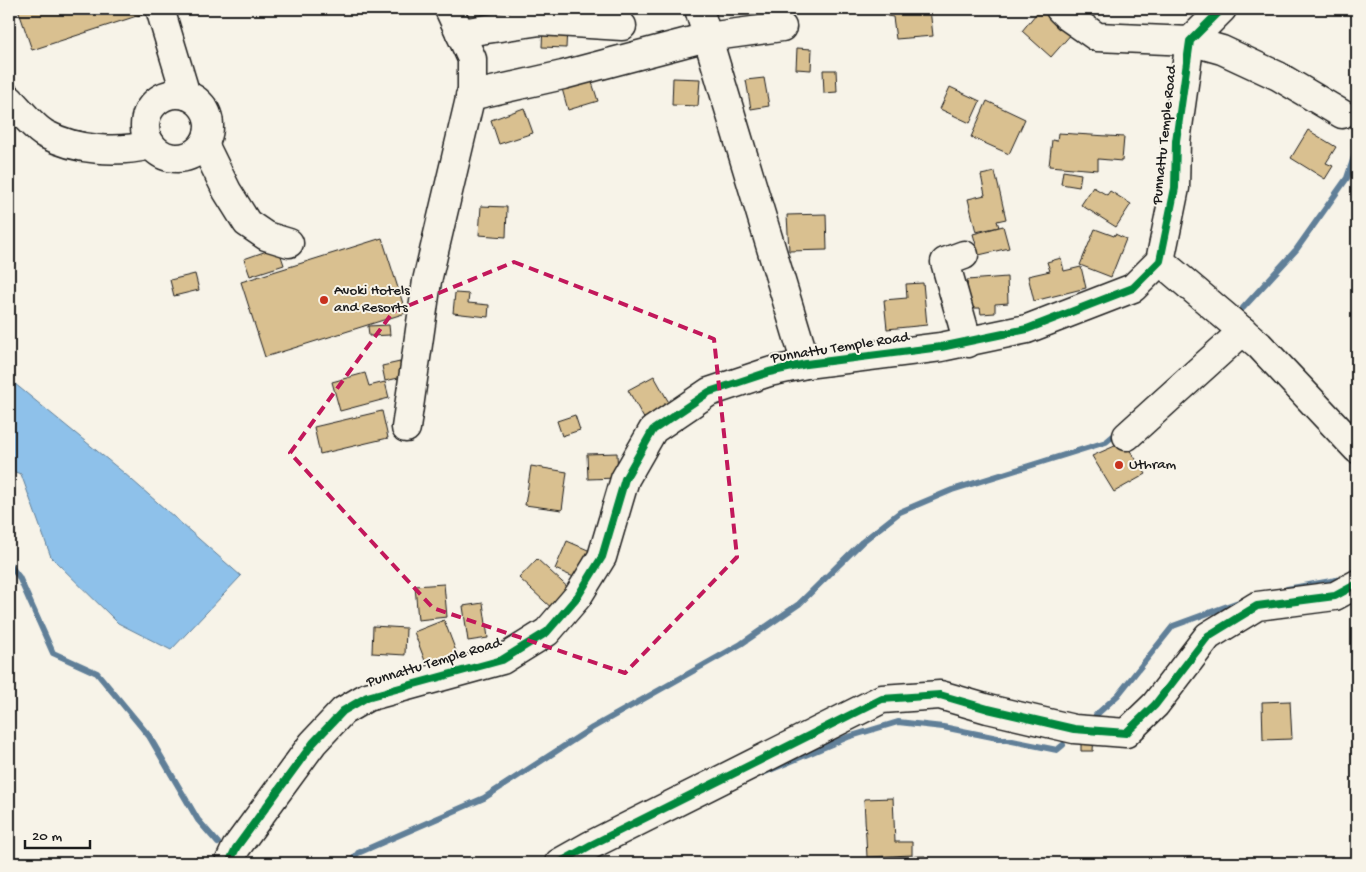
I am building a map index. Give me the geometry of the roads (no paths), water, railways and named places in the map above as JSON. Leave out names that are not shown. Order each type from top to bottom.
[{"type":"street","points":[[160,9],[186,95]]},
{"type":"street","points":[[699,9],[806,364]]},
{"type":"street","points":[[1060,9],[1097,37],[1190,41],[1222,50],[1270,73],[1342,114]]},
{"type":"street","points":[[1190,41],[1222,9]]},
{"type":"street","points":[[406,428],[427,281],[472,90],[472,59],[454,21],[540,22],[622,26]]},
{"type":"street","points":[[470,96],[563,75],[707,37],[782,27]]},
{"type":"street","name":"Punnattu Temple Road","points":[[229,863],[236,848],[312,744],[343,711],[367,698],[502,660],[547,632],[578,596],[602,557],[625,479],[653,430],[709,392],[769,372],[806,364],[968,343],[1027,328],[1133,288],[1160,261],[1175,188],[1176,141],[1190,41]]},
{"type":"street","points":[[170,94],[186,95],[199,102],[207,115],[209,130],[204,144],[193,154],[178,158],[163,155],[151,145],[145,131],[146,115],[156,102],[170,94]]},
{"type":"street","points":[[9,99],[44,133],[71,145],[97,149],[132,150],[151,145]]},
{"type":"street","points":[[204,144],[227,191],[247,223],[266,236],[289,243]]},
{"type":"street","points":[[964,255],[945,262],[968,343]]},
{"type":"street","points":[[1160,261],[1259,345],[1357,450]]},
{"type":"street","points":[[1127,436],[1243,331]]},
{"type":"street","points":[[559,863],[591,844],[882,699],[940,695],[1074,730],[1126,733],[1155,705],[1208,636],[1257,606],[1335,596],[1357,584]]},
{"type":"water","points":[[9,379],[124,473],[241,576],[171,650],[118,623],[51,557],[21,474],[9,470]]},
{"type":"waterway","points":[[1243,308],[1296,250],[1347,178],[1357,148]]},
{"type":"waterway","points":[[350,863],[358,853],[484,798],[592,728],[741,644],[799,604],[862,542],[900,512],[952,490],[1106,442],[1119,431]]},
{"type":"waterway","points":[[9,564],[19,577],[53,653],[97,673],[149,736],[198,820],[218,843]]},
{"type":"waterway","points":[[1287,589],[1342,579],[1357,570]]},
{"type":"waterway","points":[[1096,715],[1118,695],[1173,626],[1244,600]]},
{"type":"waterway","points":[[763,773],[848,737],[898,722],[943,727],[1057,750],[1063,745]]},
{"type":"place","name":"Avoki Hotels and Resorts","points":[[324,300]]},
{"type":"place","name":"Uthram","points":[[1119,465]]}]
